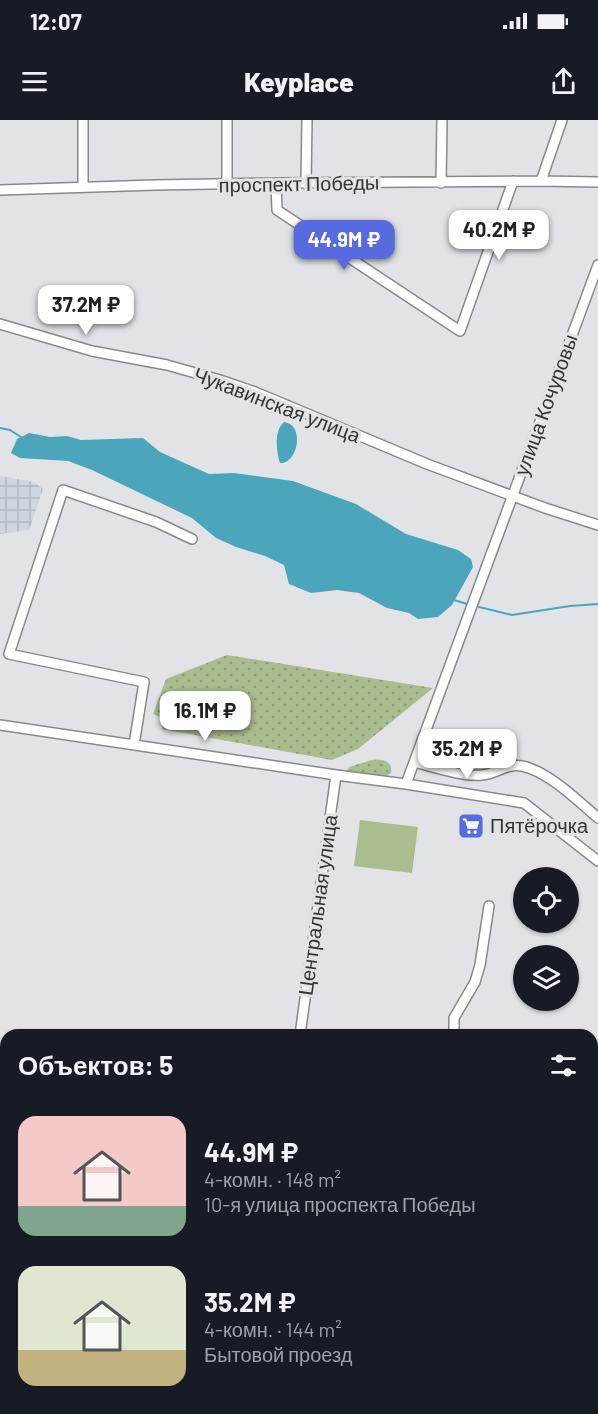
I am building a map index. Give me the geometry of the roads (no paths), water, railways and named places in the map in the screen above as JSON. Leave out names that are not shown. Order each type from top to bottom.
[{"type":"street","points":[[82,187],[83,120]]},
{"type":"street","points":[[227,120],[227,185]]},
{"type":"street","points":[[306,184],[307,120]]},
{"type":"street","points":[[441,183],[442,120]]},
{"type":"street","points":[[542,181],[562,120]]},
{"type":"street","points":[[276,183],[277,210],[460,331],[513,181]]},
{"type":"street","name":"проспект Победы","points":[[0,190],[276,183],[598,182]]},
{"type":"street","name":"улица Кочуровы","points":[[598,265],[513,495],[598,525]]},
{"type":"street","name":"Чукавинская улица","points":[[0,324],[92,351],[167,365],[220,380],[255,392],[427,464],[513,495]]},
{"type":"street","points":[[134,745],[144,682],[9,654],[63,490],[156,522],[192,538]]},
{"type":"street","points":[[406,784],[513,495]]},
{"type":"street","points":[[0,725],[524,802],[598,861]]},
{"type":"street","points":[[414,762],[472,776],[486,775],[511,765],[523,766],[544,775],[598,818]]},
{"type":"street","name":"Центральная улица","points":[[301,1029],[336,775]]},
{"type":"street","points":[[454,1029],[454,1018],[475,982],[480,966],[489,906]]},
{"type":"water","points":[[284,422],[295,430],[297,444],[291,458],[280,463],[277,436]]},
{"type":"water","points":[[29,433],[50,437],[67,436],[81,440],[143,438],[160,452],[209,474],[234,473],[293,481],[356,504],[406,534],[458,550],[471,559],[473,567],[452,605],[438,617],[418,619],[409,613],[387,608],[359,593],[337,590],[311,593],[289,584],[284,565],[216,538],[192,518],[92,470],[68,461],[20,458],[11,453],[17,439]]},
{"type":"waterway","points":[[0,428],[10,430],[21,437]]},
{"type":"waterway","points":[[454,600],[467,604]]},
{"type":"waterway","points":[[479,607],[512,615],[598,604]]},
{"type":"place","name":"Пятёрочка","points":[[471,826]]}]
